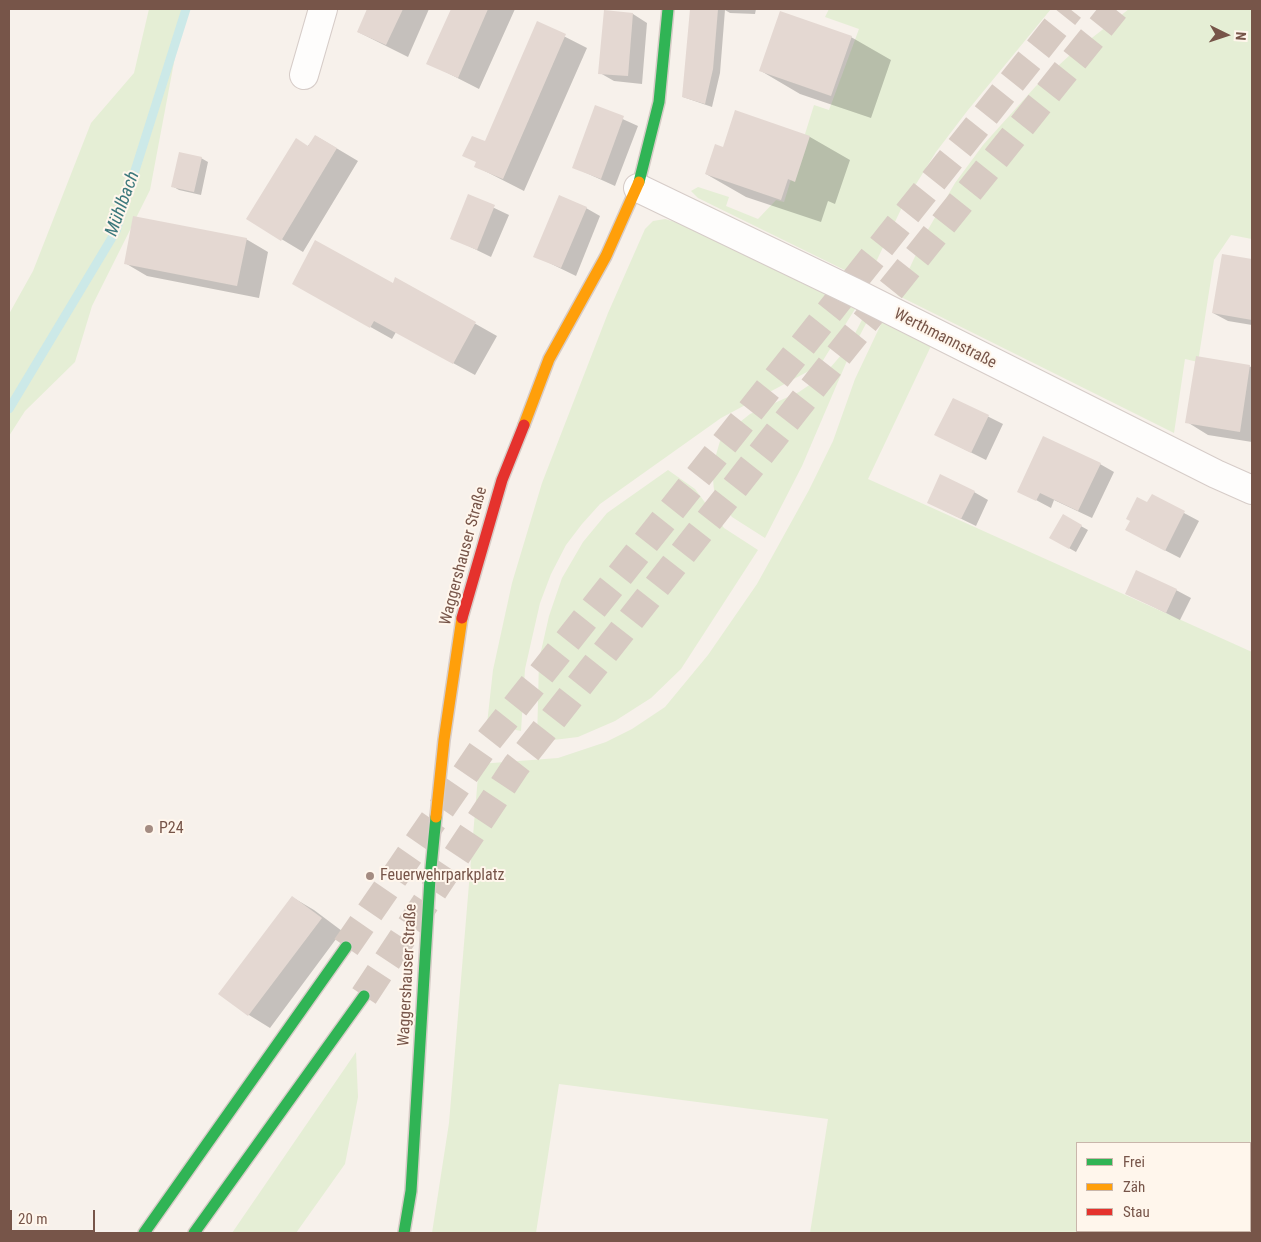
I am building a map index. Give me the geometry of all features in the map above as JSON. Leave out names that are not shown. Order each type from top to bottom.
[{"type":"main road","name":"Waggershauser Straße","points":[[404,1233],[411,1191],[430,878],[444,740],[463,610],[502,480],[549,359],[606,256],[638,188],[659,102],[668,9]]},
{"type":"main road","points":[[144,1233],[346,947]]},
{"type":"main road","points":[[194,1233],[364,996]]},
{"type":"street","points":[[304,75],[323,9]]},
{"type":"street","name":"Werthmannstraße","points":[[638,188],[1252,486]]},
{"type":"green space","points":[[149,9],[184,9],[150,190],[92,306],[75,362],[25,411],[9,436],[9,314],[33,271],[91,123],[134,73]]},
{"type":"green space","points":[[829,9],[1051,9],[936,152],[903,205],[867,281],[698,198],[691,191],[698,187],[729,197],[726,206],[758,219],[776,200],[784,202],[814,105],[829,110],[859,29],[825,17]]},
{"type":"green space","points":[[1129,9],[1252,9],[1252,239],[1231,235],[1214,260],[1198,362],[1185,359],[1174,433],[897,295],[926,233],[955,183],[983,145],[1036,86],[1070,55]]},
{"type":"green space","points":[[665,219],[682,224],[855,309],[822,362],[721,418],[600,504],[582,524],[566,545],[551,574],[540,603],[525,669],[521,731],[487,724],[493,670],[512,583],[542,483],[608,313],[645,229],[653,221]]},
{"type":"green space","points":[[866,312],[871,314],[849,356],[802,466],[765,538],[732,517],[714,490],[712,469],[720,441],[750,414],[799,392],[824,375],[848,347]]},
{"type":"green space","points":[[882,322],[931,346],[868,479],[1252,652],[1252,1233],[810,1233],[828,1119],[559,1084],[536,1233],[432,1233],[449,1123],[479,764],[558,758],[606,742],[632,729],[665,707],[708,655],[757,584],[809,490],[833,441],[855,379]]},
{"type":"green space","points":[[668,470],[695,489],[724,528],[758,550],[681,669],[651,698],[615,721],[578,737],[537,742],[539,660],[549,616],[562,578],[583,542],[607,513]]},
{"type":"green space","points":[[356,1052],[358,1097],[345,1164],[296,1233],[232,1233]]},
{"type":"building","points":[[367,9],[403,9],[386,45],[357,32]]},
{"type":"building","points":[[451,9],[488,9],[458,78],[426,64]]},
{"type":"building","points":[[690,9],[718,9],[713,69],[705,104],[682,97]]},
{"type":"building","points":[[604,10],[633,13],[628,76],[598,74]]},
{"type":"building","points":[[780,11],[852,36],[831,96],[759,71]]},
{"type":"building","points":[[537,21],[566,34],[503,179],[474,167],[476,162],[462,156],[472,136],[485,141]]},
{"type":"building","points":[[595,105],[624,116],[601,179],[572,168]]},
{"type":"building","points":[[735,110],[810,136],[795,182],[788,179],[781,200],[705,174],[715,144],[723,147]]},
{"type":"building","points":[[315,135],[337,148],[281,241],[246,219],[296,138],[308,146]]},
{"type":"building","points":[[179,152],[202,157],[194,192],[171,187]]},
{"type":"building","points":[[468,194],[495,205],[477,250],[450,239]]},
{"type":"building","points":[[559,195],[587,207],[561,268],[533,257]]},
{"type":"building","points":[[133,216],[247,238],[237,286],[124,264]]},
{"type":"building","points":[[315,240],[393,283],[395,277],[476,322],[453,364],[374,321],[370,328],[292,284]]},
{"type":"building","points":[[1222,254],[1252,259],[1252,320],[1212,313]]},
{"type":"building","points":[[1196,356],[1250,365],[1240,432],[1185,423]]},
{"type":"building","points":[[953,398],[989,415],[971,453],[934,435]]},
{"type":"building","points":[[1043,436],[1101,463],[1078,511],[1040,493],[1036,501],[1017,492]]},
{"type":"building","points":[[940,474],[975,491],[961,519],[927,503]]},
{"type":"building","points":[[1152,494],[1185,511],[1165,551],[1125,530],[1130,521],[1126,519],[1137,497],[1147,502]]},
{"type":"building","points":[[1063,514],[1082,525],[1069,549],[1049,538]]},
{"type":"building","points":[[1136,570],[1177,589],[1166,613],[1125,594]]},
{"type":"building","points":[[292,896],[322,918],[248,1016],[218,994]]},
{"type":"waterway","name":"Mühlbach","points":[[9,409],[116,231],[186,9]]},
{"type":"tunnel","points":[[346,947],[488,741],[1070,9]]},
{"type":"tunnel","points":[[364,996],[516,766],[837,357],[1115,9]]},
{"type":"traffic: fast","points":[[639,182],[659,102],[668,9]]},
{"type":"traffic: fast","points":[[404,1233],[411,1191],[430,878],[436,817]]},
{"type":"traffic: fast","points":[[144,1233],[346,947]]},
{"type":"traffic: fast","points":[[194,1233],[364,996]]},
{"type":"traffic: slow","points":[[524,425],[549,359],[606,256],[639,182]]},
{"type":"traffic: slow","points":[[436,817],[444,740],[462,618]]},
{"type":"traffic: jam","points":[[462,618],[502,480],[524,425]]},
{"type":"place","name":"P24","points":[[149,829]]},
{"type":"place","name":"Feuerwehrparkplatz","points":[[370,876]]}]
